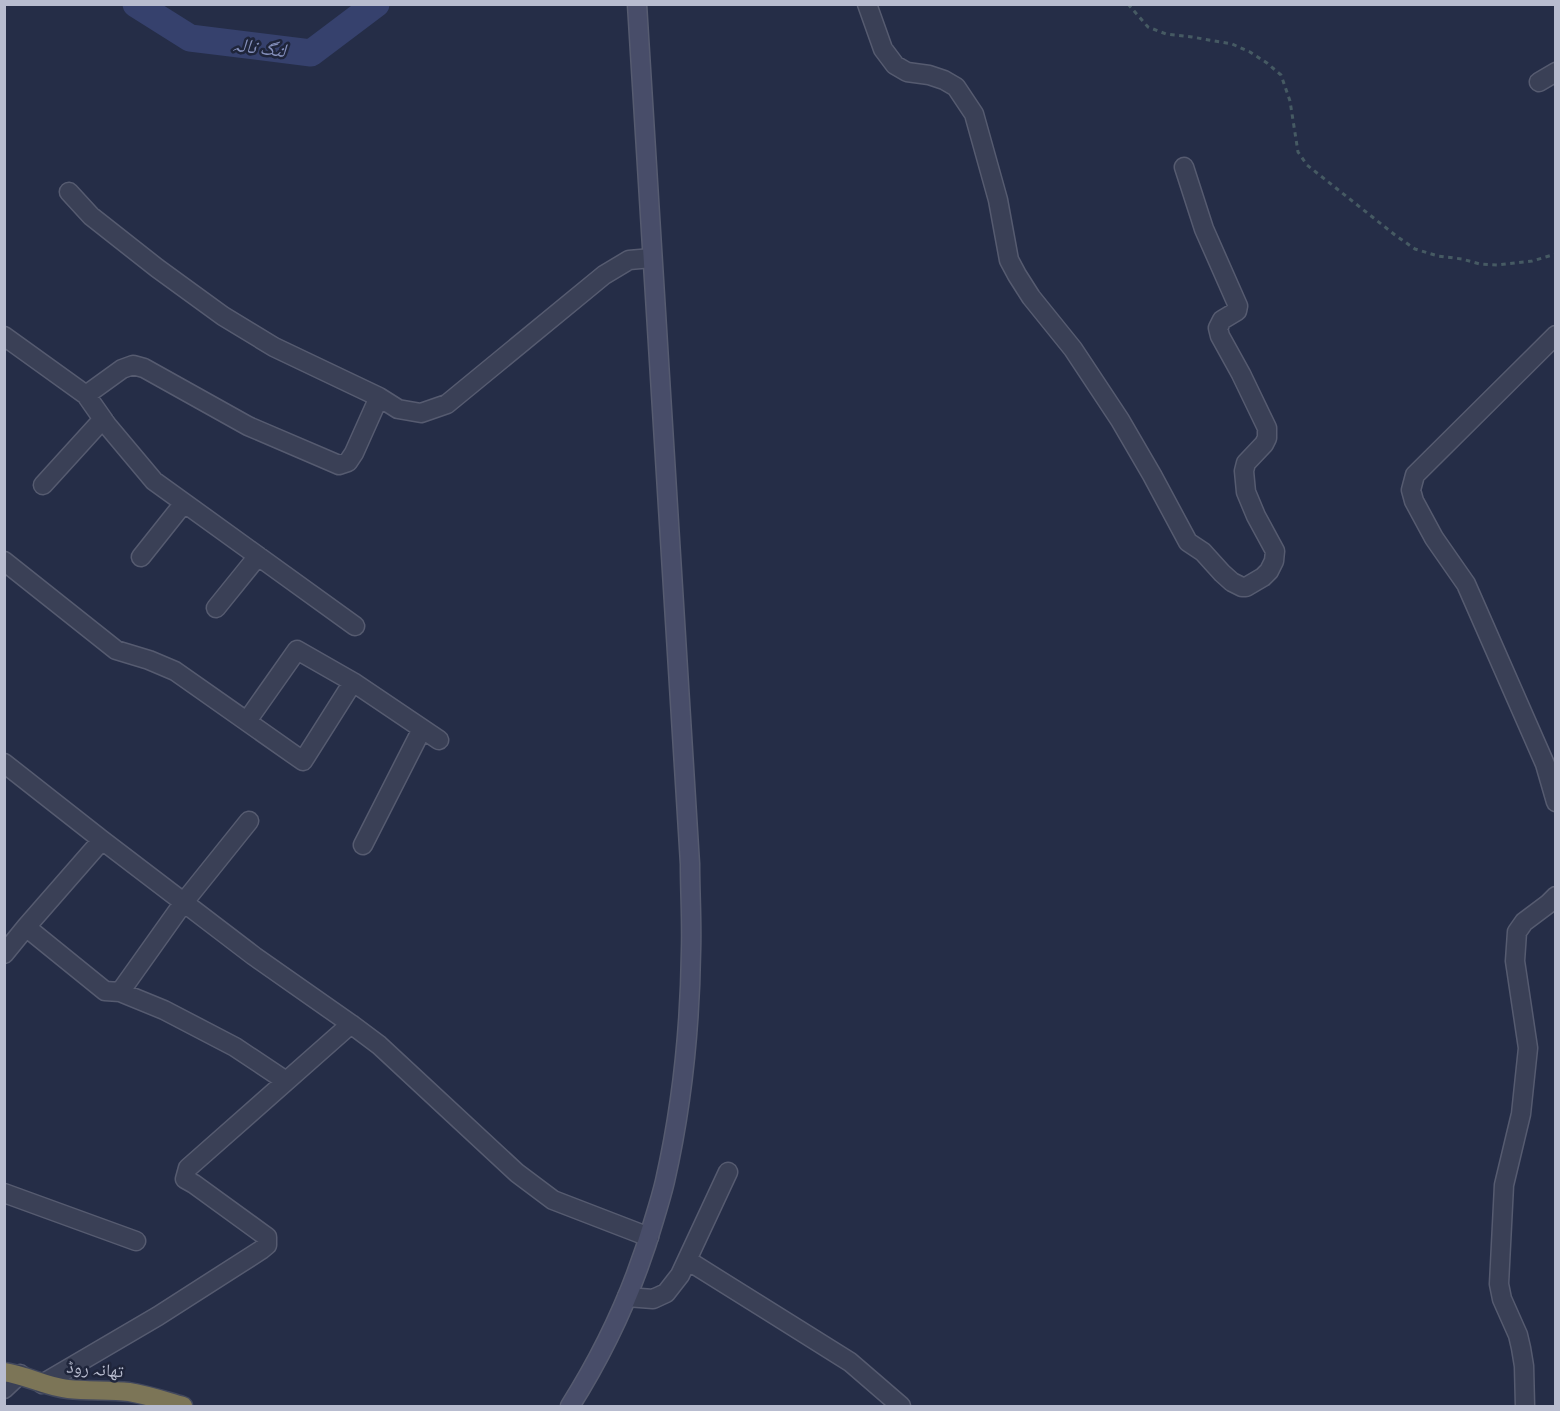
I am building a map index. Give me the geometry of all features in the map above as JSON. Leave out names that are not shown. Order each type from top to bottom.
[{"type":"highway","name":"تھانہ روڈ","points":[[12,1373],[42,1384],[67,1389],[127,1392],[183,1407]]},
{"type":"main road","points":[[570,1407],[590,1376],[627,1296],[649,1237],[665,1183],[679,1108],[686,1051],[691,952],[690,864],[637,4]]},
{"type":"street","points":[[867,4],[883,49],[895,66],[907,72],[929,75],[950,83],[956,87],[974,114],[998,200],[1009,260],[1017,275],[1031,297],[1073,349],[1120,420],[1188,542],[1203,552],[1232,582],[1246,587],[1269,572],[1274,561],[1275,551],[1246,492],[1244,471],[1246,463],[1267,438],[1267,428],[1220,336],[1218,327],[1222,320],[1237,311],[1238,306],[1204,229],[1184,166]]},
{"type":"street","points":[[1539,81],[1556,72]]},
{"type":"street","points":[[69,192],[91,216],[223,316],[274,347],[398,409],[422,413],[447,404],[604,275],[629,260],[652,258]]},
{"type":"street","points":[[1556,335],[1415,476],[1411,490],[1414,501],[1434,538],[1466,584],[1552,776],[1556,802]]},
{"type":"street","points":[[4,336],[86,395],[154,481],[355,626]]},
{"type":"street","points":[[86,395],[122,369],[132,365],[144,368],[248,426],[339,465],[348,462],[354,453],[378,397]]},
{"type":"street","points":[[43,485],[103,419]]},
{"type":"street","points":[[141,558],[184,503]]},
{"type":"street","points":[[216,608],[258,556]]},
{"type":"street","points":[[4,561],[116,650],[175,671],[303,761],[353,682]]},
{"type":"street","points":[[247,721],[297,650],[353,682],[439,740]]},
{"type":"street","points":[[363,845],[422,729]]},
{"type":"street","points":[[4,763],[254,956],[351,1023],[517,1173],[553,1200],[649,1237]]},
{"type":"street","points":[[120,992],[184,902],[249,821]]},
{"type":"street","points":[[4,954],[102,840]]},
{"type":"street","points":[[1525,1407],[1521,1348],[1518,1335],[1502,1299],[1499,1284],[1504,1185],[1521,1114],[1528,1048],[1515,961],[1517,932],[1524,922],[1556,896]]},
{"type":"street","points":[[26,927],[105,991],[120,992],[164,1010],[236,1047],[286,1081]]},
{"type":"street","points":[[42,1384],[158,1316],[267,1245],[267,1237],[185,1179],[188,1168],[351,1023]]},
{"type":"street","points":[[627,1296],[653,1299],[666,1293],[680,1275],[728,1172]]},
{"type":"street","points":[[4,1193],[136,1241]]},
{"type":"street","points":[[687,1260],[850,1362],[901,1407]]},
{"type":"street","points":[[4,1389],[12,1373]]},
{"type":"path","points":[[1128,4],[1148,27],[1166,34],[1232,44],[1267,63],[1281,75],[1290,101],[1298,152],[1307,165],[1415,249],[1438,256],[1497,265],[1532,261],[1556,254]]},
{"type":"waterway","name":"لنگ نالہ","points":[[136,4],[190,38],[311,53],[376,4]]}]
